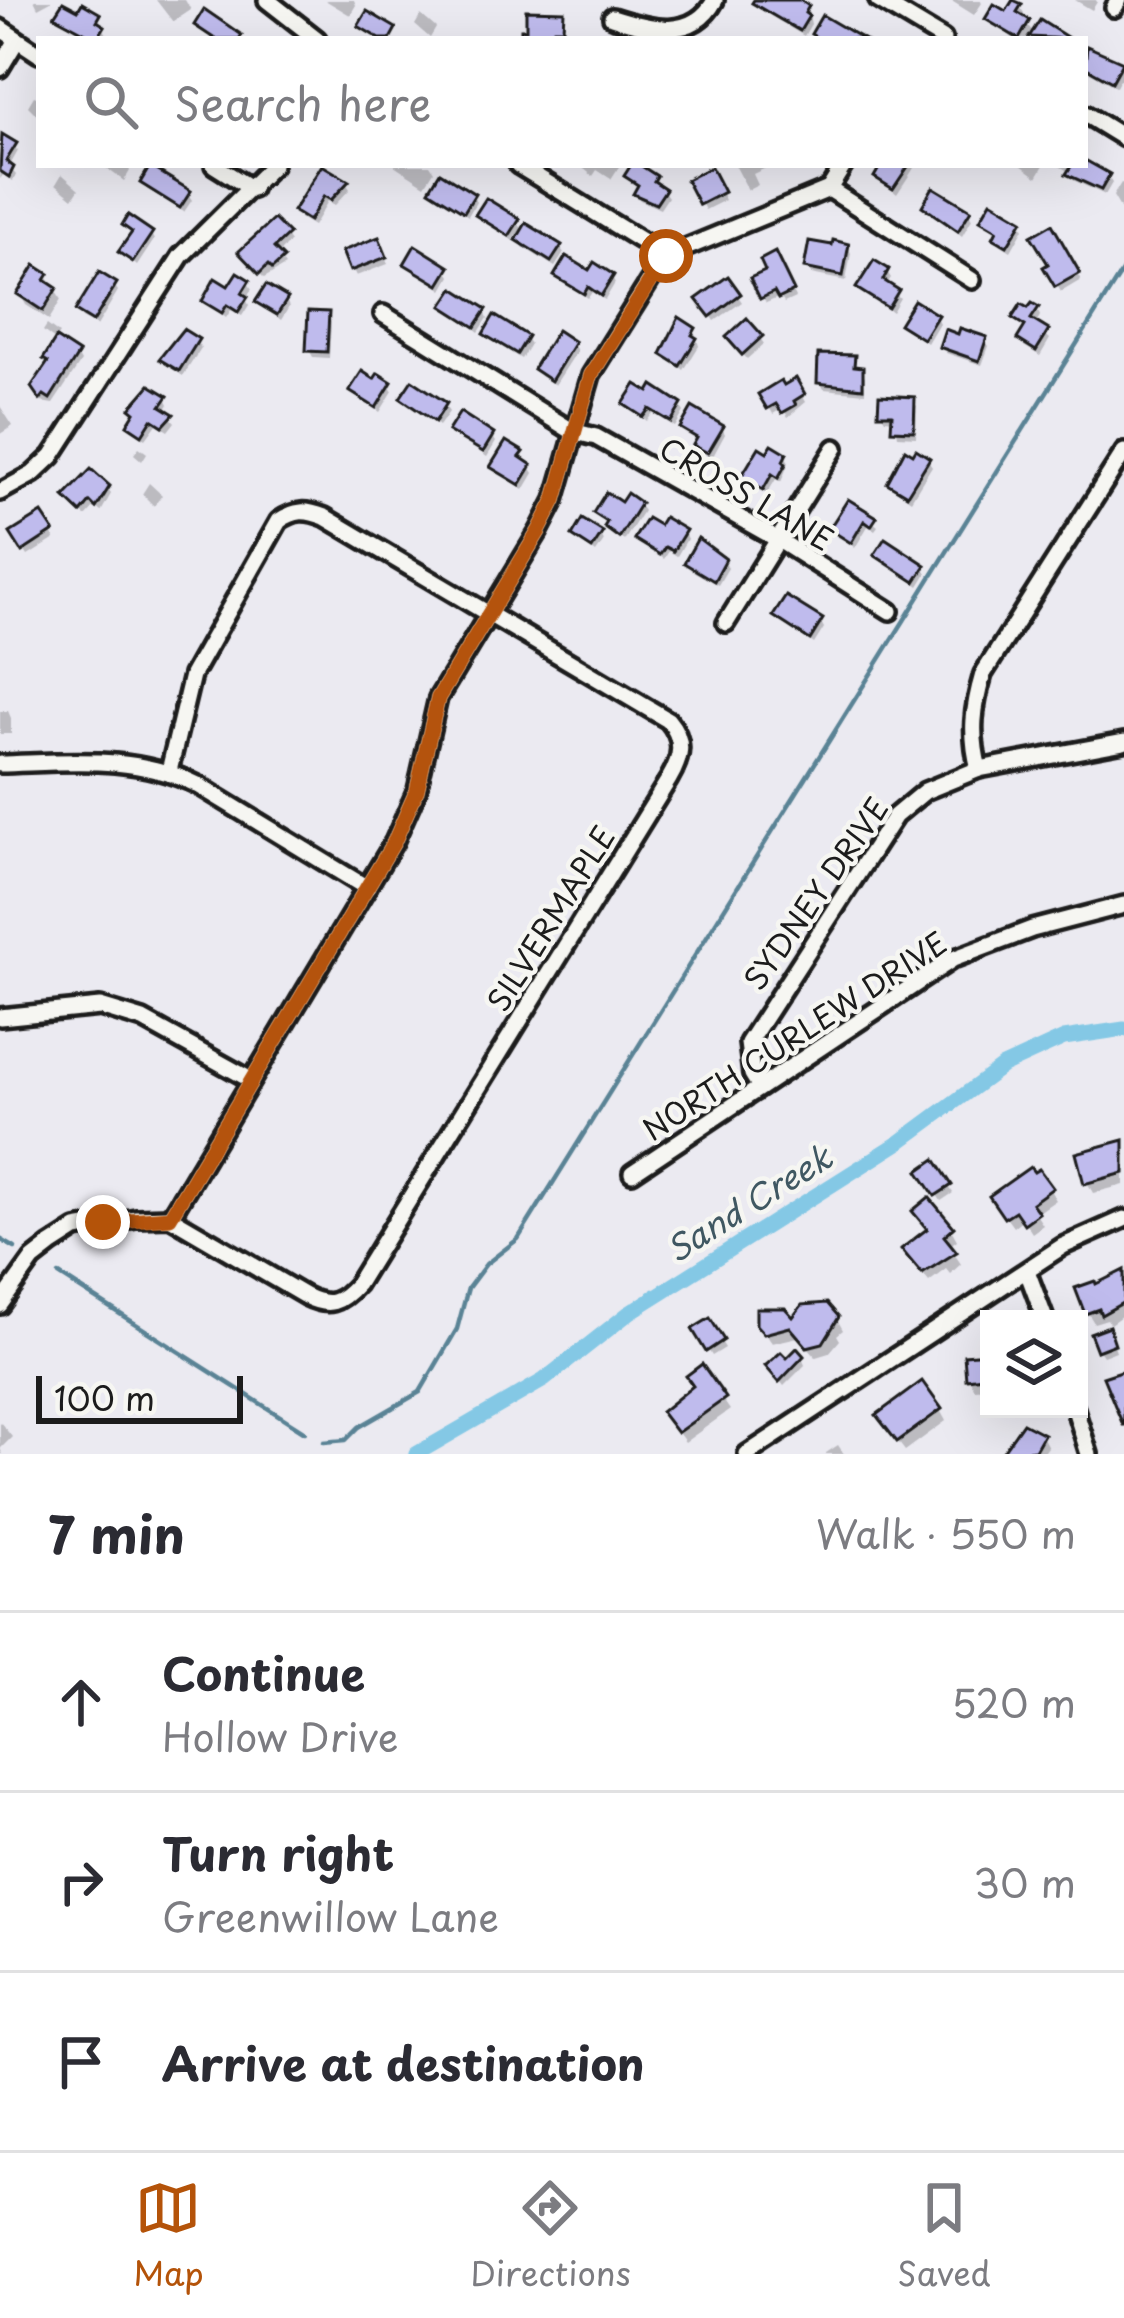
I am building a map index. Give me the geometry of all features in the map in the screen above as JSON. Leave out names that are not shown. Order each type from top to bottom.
[{"type":"street","points":[[267,0],[313,36]]},
{"type":"street","points":[[612,17],[642,27],[685,27],[709,11],[715,0]]},
{"type":"street","points":[[878,0],[931,36]]},
{"type":"street","points":[[0,28],[36,52]]},
{"type":"street","points":[[0,68],[17,40]]},
{"type":"street","points":[[1088,116],[1124,137]]},
{"type":"street","points":[[219,168],[252,189]]},
{"type":"street","points":[[0,492],[33,474],[52,456],[182,256],[270,168]]},
{"type":"street","points":[[523,168],[666,256]]},
{"type":"street","points":[[0,1305],[33,1259],[76,1229],[170,1217],[408,816],[438,698],[555,500],[591,375],[666,256],[829,189],[842,168]]},
{"type":"street","points":[[829,189],[972,280]]},
{"type":"street","name":"CROSS LANE","points":[[383,314],[572,431],[596,437],[777,539],[890,611]]},
{"type":"street","points":[[726,623],[835,448]]},
{"type":"street","points":[[979,769],[972,740],[974,705],[983,674],[1124,452]]},
{"type":"street","name":"SILVERMAPLE","points":[[169,771],[192,675],[207,642],[279,521],[306,510],[668,720],[679,732],[679,761],[357,1285],[342,1301],[323,1305],[170,1217]]},
{"type":"street","name":"SYDNEY DRIVE","points":[[760,1087],[752,1074],[748,1042],[895,816],[925,791],[979,769],[1124,742]]},
{"type":"street","points":[[0,764],[136,763],[169,771],[367,888]]},
{"type":"street","name":"NORTH CURLEW DRIVE","points":[[632,1173],[953,959],[1032,929],[1124,905]]},
{"type":"street","points":[[0,1017],[100,1007],[143,1020],[251,1080]]},
{"type":"street","points":[[746,1454],[1063,1246],[1124,1220]]},
{"type":"street","points":[[1028,1271],[1042,1310]]},
{"type":"street","points":[[1078,1418],[1089,1454]]},
{"type":"building","points":[[800,0],[809,6],[805,13],[809,16],[800,31],[752,3]]},
{"type":"building","points":[[1013,0],[1022,4],[1017,12],[1030,20],[1021,36],[985,19],[994,4],[1006,11]]},
{"type":"building","points":[[63,2],[78,10],[82,3],[101,14],[97,21],[105,26],[99,36],[91,36],[54,16]]},
{"type":"building","points":[[204,9],[242,35],[210,36],[194,25]]},
{"type":"building","points":[[526,10],[564,11],[563,29],[554,29],[553,36],[521,36],[521,29],[526,29]]},
{"type":"building","points":[[367,11],[396,28],[392,36],[375,36],[358,26]]},
{"type":"building","points":[[822,15],[858,36],[814,36],[811,34]]},
{"type":"building","points":[[1040,20],[1065,36],[1030,36]]},
{"type":"building","points":[[1088,46],[1123,62],[1112,82],[1088,69]]},
{"type":"building","points":[[2,134],[17,143],[6,161],[14,167],[9,177],[0,171]]},
{"type":"building","points":[[1088,162],[1110,174],[1101,190],[1066,174],[1070,168],[1088,168]]},
{"type":"building","points":[[153,168],[191,191],[180,208],[140,183]]},
{"type":"building","points":[[320,168],[349,181],[331,200],[324,196],[309,221],[293,211]]},
{"type":"building","points":[[629,168],[645,168],[666,189],[656,204],[633,194],[638,185],[624,176]]},
{"type":"building","points":[[712,168],[724,192],[699,205],[686,180]]},
{"type":"building","points":[[879,168],[907,168],[893,189],[874,177]]},
{"type":"building","points":[[440,172],[475,194],[464,212],[429,190]]},
{"type":"building","points":[[933,187],[971,210],[958,231],[922,206]]},
{"type":"building","points":[[486,198],[520,219],[509,236],[475,215]]},
{"type":"building","points":[[991,201],[1023,220],[1007,246],[993,238],[997,230],[980,220]]},
{"type":"building","points":[[128,215],[153,232],[133,262],[118,252],[132,232],[122,225]]},
{"type":"building","points":[[274,219],[289,234],[274,248],[284,258],[259,274],[238,252]]},
{"type":"building","points":[[526,223],[562,245],[551,262],[516,240]]},
{"type":"building","points":[[1052,224],[1080,273],[1055,287],[1031,236]]},
{"type":"building","points":[[379,237],[387,257],[350,271],[342,251]]},
{"type":"building","points":[[833,240],[849,244],[843,276],[804,268],[809,241],[832,245]]},
{"type":"building","points":[[415,245],[450,267],[439,285],[404,264]]},
{"type":"building","points":[[775,252],[794,291],[778,299],[774,292],[760,299],[750,278],[765,271],[760,260]]},
{"type":"building","points":[[566,256],[589,270],[594,262],[614,275],[601,296],[588,287],[584,294],[554,276]]},
{"type":"building","points":[[874,260],[889,269],[883,280],[899,290],[888,308],[856,288]]},
{"type":"building","points":[[35,265],[49,274],[45,280],[57,288],[43,311],[17,294]]},
{"type":"building","points":[[99,272],[117,283],[93,322],[75,311]]},
{"type":"building","points":[[237,272],[250,280],[242,293],[248,297],[238,312],[227,305],[222,313],[202,301],[215,278],[228,286]]},
{"type":"building","points":[[728,276],[741,294],[710,317],[696,299]]},
{"type":"building","points":[[266,285],[288,298],[277,315],[255,302]]},
{"type":"building","points":[[454,288],[487,309],[475,327],[442,306]]},
{"type":"building","points":[[914,300],[938,315],[923,339],[899,324]]},
{"type":"building","points":[[1032,303],[1039,307],[1031,319],[1049,330],[1036,351],[1017,339],[1025,326],[1012,318],[1021,304],[1028,308]]},
{"type":"building","points":[[308,311],[329,312],[327,352],[306,351]]},
{"type":"building","points":[[494,315],[528,336],[517,354],[483,334]]},
{"type":"building","points":[[679,317],[696,328],[692,335],[697,338],[680,366],[661,354]]},
{"type":"building","points":[[747,318],[763,336],[742,355],[726,337]]},
{"type":"building","points":[[960,328],[987,337],[979,361],[939,347],[945,329],[958,334]]},
{"type":"building","points":[[183,329],[199,339],[179,371],[159,359]]},
{"type":"building","points":[[557,330],[575,342],[551,381],[533,369]]},
{"type":"building","points":[[56,338],[79,353],[50,399],[44,395],[40,400],[31,387],[48,362],[43,359]]},
{"type":"building","points":[[818,354],[855,355],[854,366],[863,367],[863,388],[817,383]]},
{"type":"building","points":[[362,371],[374,379],[378,373],[392,382],[376,408],[349,391]]},
{"type":"building","points":[[796,378],[805,394],[794,401],[796,405],[782,413],[776,404],[767,409],[758,394],[781,380],[784,385]]},
{"type":"building","points":[[412,380],[447,403],[435,422],[400,398]]},
{"type":"building","points":[[636,384],[649,392],[653,385],[682,404],[671,422],[649,409],[643,417],[623,404]]},
{"type":"building","points":[[150,385],[168,396],[161,406],[174,414],[163,426],[152,419],[142,435],[127,425],[135,412],[130,408]]},
{"type":"building","points":[[879,395],[915,397],[914,431],[891,430],[892,414],[878,414]]},
{"type":"building","points":[[692,407],[724,426],[708,453],[693,445],[697,438],[680,428]]},
{"type":"building","points":[[460,412],[494,434],[483,452],[448,431]]},
{"type":"building","points":[[506,441],[524,452],[520,457],[532,465],[520,485],[490,467]]},
{"type":"building","points":[[772,444],[787,453],[786,464],[778,478],[772,474],[763,490],[741,477],[759,447],[767,452]]},
{"type":"building","points":[[905,449],[913,454],[916,449],[930,458],[907,495],[887,483]]},
{"type":"building","points":[[91,469],[110,486],[96,508],[90,502],[81,513],[64,497]]},
{"type":"building","points":[[606,492],[621,502],[627,493],[641,503],[619,538],[593,513]]},
{"type":"building","points":[[848,499],[877,517],[871,526],[864,521],[851,543],[829,529]]},
{"type":"building","points":[[42,513],[54,531],[22,552],[10,533]]},
{"type":"building","points":[[664,517],[686,530],[673,551],[665,547],[660,555],[634,539],[647,518],[659,525]]},
{"type":"building","points":[[582,519],[603,532],[592,549],[572,536]]},
{"type":"building","points":[[698,538],[726,559],[714,581],[684,563]]},
{"type":"building","points":[[885,538],[926,565],[915,582],[874,555]]},
{"type":"building","points":[[786,596],[823,619],[810,640],[773,616]]},
{"type":"building","points":[[1124,1140],[1124,1173],[1084,1184],[1076,1153]]},
{"type":"building","points":[[935,1159],[952,1185],[935,1196],[918,1171]]},
{"type":"building","points":[[1030,1167],[1034,1172],[1039,1169],[1053,1188],[1032,1203],[1039,1213],[1024,1224],[1015,1211],[1004,1218],[989,1196]]},
{"type":"building","points":[[929,1197],[954,1227],[944,1236],[957,1252],[922,1274],[901,1249],[927,1229],[912,1211]]},
{"type":"building","points":[[1124,1270],[1124,1302],[1101,1315],[1099,1309],[1088,1313],[1075,1288]]},
{"type":"building","points":[[827,1303],[839,1317],[823,1343],[807,1347],[790,1327],[764,1334],[756,1325],[756,1308],[785,1308],[793,1317],[802,1305]]},
{"type":"building","points":[[710,1318],[724,1340],[706,1352],[692,1329]]},
{"type":"building","points":[[1109,1326],[1115,1344],[1097,1351],[1090,1333]]},
{"type":"building","points":[[797,1348],[804,1356],[779,1382],[765,1366],[781,1352],[787,1358]]},
{"type":"building","points":[[980,1354],[980,1377],[966,1379],[964,1355]]},
{"type":"building","points":[[702,1364],[726,1398],[677,1433],[661,1412],[693,1386],[686,1376]]},
{"type":"building","points":[[1124,1370],[1124,1425],[1123,1425],[1103,1377]]},
{"type":"building","points":[[922,1381],[942,1409],[897,1442],[876,1415]]},
{"type":"building","points":[[1023,1423],[1044,1434],[1035,1450],[1001,1454]]},
{"type":"waterway","points":[[324,1442],[346,1440],[359,1427],[420,1392],[457,1329],[468,1288],[486,1264],[518,1239],[1124,268]]},
{"type":"waterway","name":"Sand Creek","points":[[416,1454],[544,1380],[629,1313],[900,1142],[1003,1066],[1064,1038],[1124,1029]]},
{"type":"waterway","points":[[0,1239],[15,1248]]},
{"type":"waterway","points":[[59,1275],[305,1432]]},
{"type":"route","points":[[103,1222],[170,1217],[394,842],[417,790],[438,698],[555,500],[591,375],[666,256]]}]
